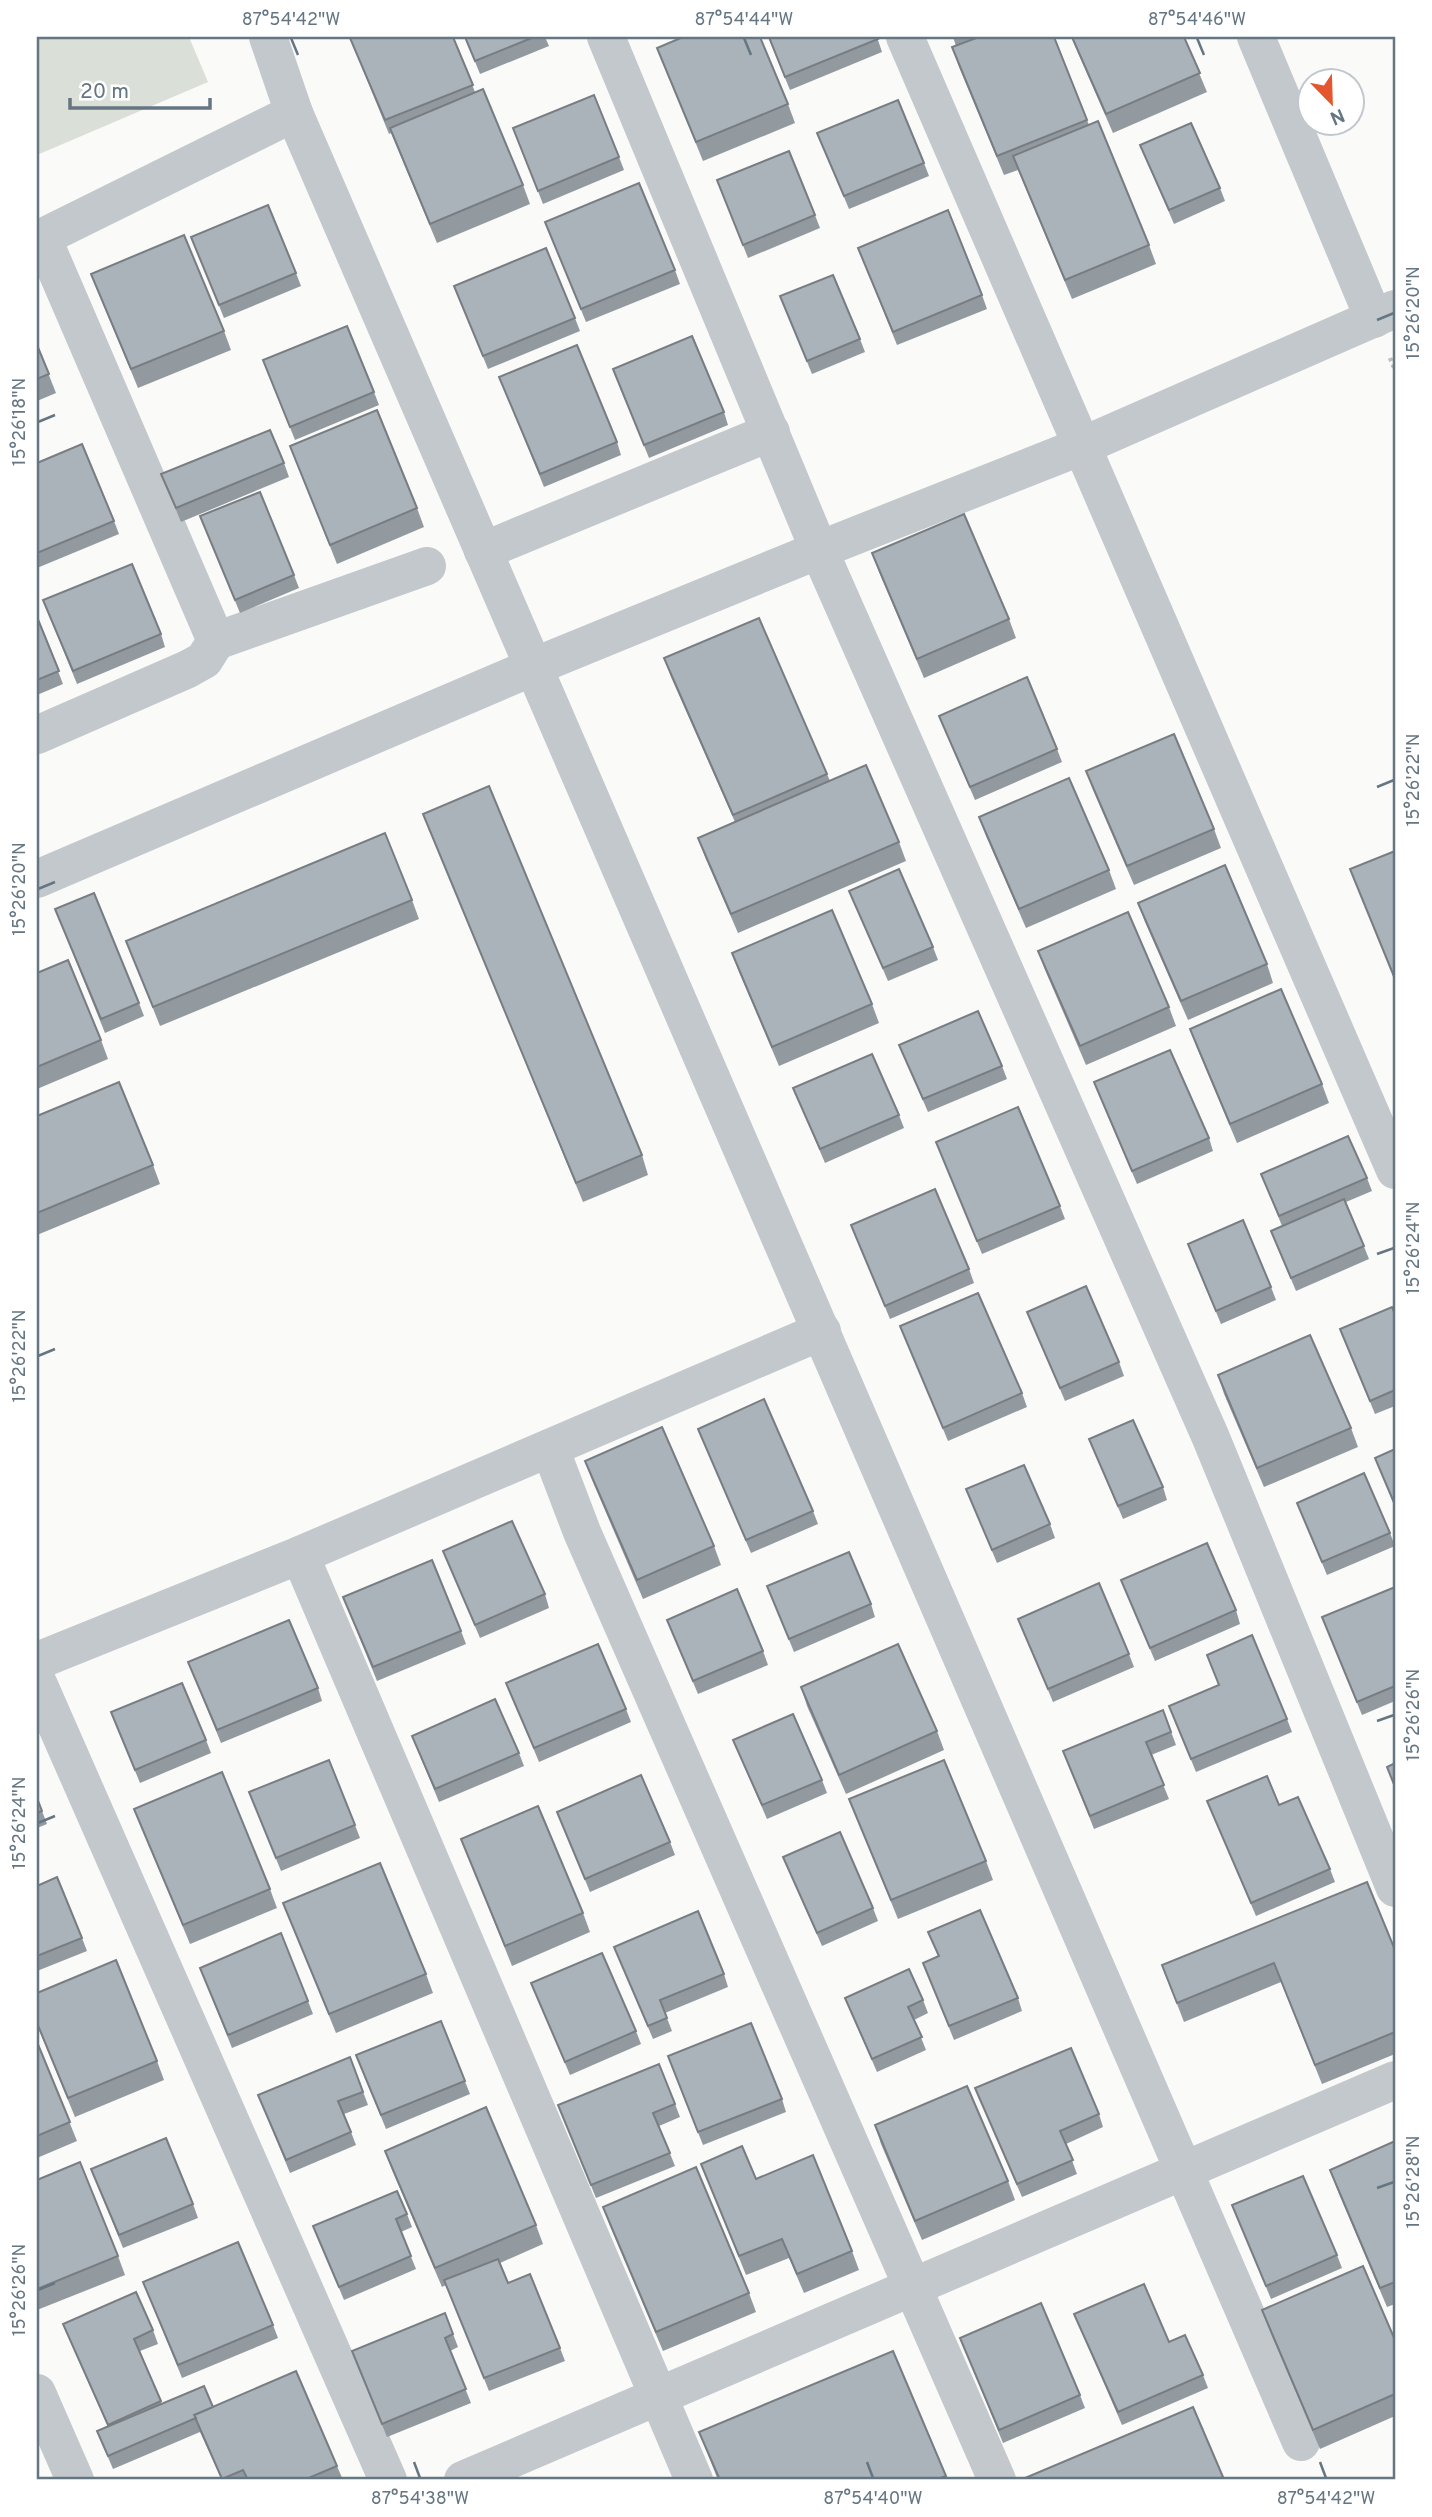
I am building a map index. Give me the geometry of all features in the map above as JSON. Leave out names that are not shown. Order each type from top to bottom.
[{"type":"street","points":[[268,37],[294,113],[1301,2442]]},
{"type":"street","points":[[606,37],[820,550],[1211,1438],[1395,1888]]},
{"type":"street","points":[[905,37],[1082,446],[1383,1107],[1395,1170]]},
{"type":"street","points":[[37,879],[533,667],[1082,446],[1385,314],[1256,37]]},
{"type":"street","points":[[216,641],[39,238],[294,113]]},
{"type":"street","points":[[483,551],[771,432]]},
{"type":"street","points":[[37,736],[204,660],[216,641],[427,566]]},
{"type":"street","points":[[37,1661],[300,1555],[822,1331]]},
{"type":"street","points":[[550,1448],[582,1532],[997,2480]]},
{"type":"street","points":[[300,1555],[694,2480]]},
{"type":"street","points":[[37,1681],[388,2480]]},
{"type":"street","points":[[463,2480],[1395,2080]]},
{"type":"street","points":[[37,2393],[75,2480]]},
{"type":"shaded area","points":[[37,37],[189,37],[208,82],[37,155]]},
{"type":"building","points":[[453,37],[473,85],[385,120],[350,38]]},
{"type":"building","points":[[465,37],[534,37],[475,61]]},
{"type":"building","points":[[683,37],[760,37],[788,104],[696,142],[657,48]]},
{"type":"building","points":[[769,37],[877,37],[878,39],[785,77]]},
{"type":"building","points":[[979,37],[1054,37],[1087,120],[997,156],[952,47]]},
{"type":"building","points":[[1072,37],[1184,37],[1200,73],[1106,114]]},
{"type":"building","points":[[483,89],[523,185],[430,224],[390,128]]},
{"type":"building","points":[[594,95],[619,157],[538,191],[513,128]]},
{"type":"building","points":[[898,100],[924,163],[844,196],[817,133]]},
{"type":"building","points":[[1098,121],[1149,245],[1065,280],[1013,156]]},
{"type":"building","points":[[1191,123],[1220,188],[1169,210],[1140,145]]},
{"type":"building","points":[[789,151],[815,215],[743,245],[717,180]]},
{"type":"building","points":[[639,183],[675,270],[581,309],[545,222]]},
{"type":"building","points":[[268,205],[296,273],[219,305],[191,237]]},
{"type":"building","points":[[948,210],[982,295],[893,332],[858,248]]},
{"type":"building","points":[[184,235],[224,331],[131,369],[91,274]]},
{"type":"building","points":[[546,248],[575,318],[483,356],[454,286]]},
{"type":"building","points":[[833,275],[860,339],[807,361],[780,296]]},
{"type":"building","points":[[347,326],[374,392],[290,427],[263,360]]},
{"type":"building","points":[[692,336],[724,412],[644,445],[613,369]]},
{"type":"building","points":[[37,345],[49,374],[37,379]]},
{"type":"building","points":[[577,345],[617,442],[540,474],[499,377]]},
{"type":"building","points":[[377,410],[417,508],[330,545],[290,446]]},
{"type":"building","points":[[270,430],[284,463],[176,508],[161,474]]},
{"type":"building","points":[[82,444],[114,521],[37,553],[37,463]]},
{"type":"building","points":[[260,492],[294,575],[235,600],[200,516]]},
{"type":"building","points":[[964,514],[1009,619],[917,659],[872,553]]},
{"type":"building","points":[[132,564],[161,634],[73,671],[43,600]]},
{"type":"building","points":[[37,617],[59,671],[37,680]]},
{"type":"building","points":[[759,618],[827,774],[733,815],[664,658]]},
{"type":"building","points":[[1027,677],[1057,749],[970,787],[939,716]]},
{"type":"building","points":[[1174,734],[1214,829],[1127,866],[1086,771]]},
{"type":"building","points":[[866,765],[899,842],[731,914],[698,838]]},
{"type":"building","points":[[1069,778],[1109,870],[1019,909],[979,817]]},
{"type":"building","points":[[489,786],[642,1155],[576,1183],[423,814]]},
{"type":"building","points":[[385,833],[412,900],[153,1007],[126,941]]},
{"type":"building","points":[[1395,851],[1395,979],[1350,869]]},
{"type":"building","points":[[1225,865],[1267,964],[1181,1001],[1138,903]]},
{"type":"building","points":[[899,869],[933,947],[883,968],[849,891]]},
{"type":"building","points":[[94,893],[139,1003],[101,1019],[55,909]]},
{"type":"building","points":[[832,910],[872,1004],[772,1047],[732,953]]},
{"type":"building","points":[[1128,912],[1169,1007],[1080,1046],[1038,951]]},
{"type":"building","points":[[68,960],[101,1040],[37,1067],[37,973]]},
{"type":"building","points":[[1281,989],[1322,1084],[1230,1124],[1190,1029]]},
{"type":"building","points":[[978,1011],[1002,1066],[923,1099],[899,1045]]},
{"type":"building","points":[[1170,1050],[1209,1138],[1132,1171],[1094,1082]]},
{"type":"building","points":[[872,1054],[899,1115],[820,1149],[793,1088]]},
{"type":"building","points":[[119,1082],[153,1165],[37,1213],[37,1116]]},
{"type":"building","points":[[1018,1107],[1060,1206],[977,1241],[936,1142]]},
{"type":"building","points":[[1348,1136],[1367,1178],[1279,1216],[1261,1174]]},
{"type":"building","points":[[935,1189],[969,1269],[885,1306],[851,1225]]},
{"type":"building","points":[[1344,1199],[1364,1246],[1291,1278],[1271,1231]]},
{"type":"building","points":[[1243,1220],[1271,1287],[1216,1311],[1188,1244]]},
{"type":"building","points":[[1086,1286],[1119,1362],[1060,1388],[1027,1312]]},
{"type":"building","points":[[978,1293],[1022,1393],[943,1428],[900,1326]]},
{"type":"building","points":[[1392,1307],[1395,1314],[1395,1390],[1370,1401],[1340,1329]]},
{"type":"building","points":[[1310,1335],[1351,1428],[1257,1468],[1218,1375]]},
{"type":"building","points":[[764,1399],[813,1511],[746,1540],[698,1429]]},
{"type":"building","points":[[1133,1420],[1163,1487],[1118,1506],[1089,1439]]},
{"type":"building","points":[[662,1427],[714,1546],[637,1580],[585,1461]]},
{"type":"building","points":[[1395,1449],[1395,1505],[1375,1458]]},
{"type":"building","points":[[1024,1465],[1050,1524],[992,1550],[966,1489]]},
{"type":"building","points":[[1364,1473],[1390,1533],[1322,1562],[1297,1503]]},
{"type":"building","points":[[512,1521],[545,1594],[475,1625],[443,1551]]},
{"type":"building","points":[[1207,1543],[1236,1610],[1150,1648],[1121,1580]]},
{"type":"building","points":[[849,1552],[871,1604],[789,1639],[767,1586]]},
{"type":"building","points":[[432,1560],[461,1631],[373,1667],[343,1597]]},
{"type":"building","points":[[1099,1583],[1129,1654],[1048,1689],[1018,1619]]},
{"type":"building","points":[[1395,1587],[1395,1686],[1357,1702],[1322,1617]]},
{"type":"building","points":[[737,1589],[763,1651],[693,1681],[667,1620]]},
{"type":"building","points":[[289,1620],[318,1688],[217,1730],[188,1662]]},
{"type":"building","points":[[1252,1635],[1287,1719],[1191,1759],[1169,1706],[1219,1685],[1207,1655]]},
{"type":"building","points":[[598,1644],[626,1709],[534,1748],[506,1683]]},
{"type":"building","points":[[898,1644],[937,1731],[839,1775],[801,1687]]},
{"type":"building","points":[[182,1683],[206,1740],[135,1770],[111,1712]]},
{"type":"building","points":[[495,1699],[519,1753],[435,1789],[412,1736]]},
{"type":"building","points":[[1163,1710],[1171,1732],[1146,1742],[1164,1785],[1090,1816],[1063,1751]]},
{"type":"building","points":[[793,1714],[822,1780],[762,1805],[733,1740]]},
{"type":"building","points":[[329,1760],[355,1825],[276,1858],[249,1792]]},
{"type":"building","points":[[944,1760],[986,1861],[891,1900],[849,1799]]},
{"type":"building","points":[[1395,1763],[1395,1787],[1387,1767]]},
{"type":"building","points":[[222,1772],[270,1889],[183,1925],[134,1809]]},
{"type":"building","points":[[641,1775],[670,1842],[585,1879],[557,1812]]},
{"type":"building","points":[[1267,1776],[1279,1805],[1298,1797],[1330,1869],[1251,1903],[1207,1801]]},
{"type":"building","points":[[37,1798],[42,1811],[37,1813]]},
{"type":"building","points":[[538,1806],[583,1913],[505,1946],[461,1839]]},
{"type":"building","points":[[840,1832],[873,1908],[817,1933],[783,1857]]},
{"type":"building","points":[[380,1863],[426,1974],[329,2014],[283,1903]]},
{"type":"building","points":[[57,1877],[82,1938],[37,1956],[37,1886]]},
{"type":"building","points":[[1367,1882],[1395,1950],[1395,2032],[1315,2065],[1274,1963],[1177,2003],[1162,1965]]},
{"type":"building","points":[[980,1910],[1018,1998],[949,2026],[923,1963],[939,1956],[928,1932]]},
{"type":"building","points":[[698,1911],[724,1974],[660,2000],[667,2018],[648,2026],[614,1947]]},
{"type":"building","points":[[281,1933],[308,2001],[228,2035],[200,1968]]},
{"type":"building","points":[[602,1953],[636,2031],[565,2062],[531,1983]]},
{"type":"building","points":[[116,1960],[157,2061],[68,2098],[37,2023],[37,1993]]},
{"type":"building","points":[[909,1969],[923,2000],[908,2007],[922,2037],[872,2059],[845,1998]]},
{"type":"building","points":[[441,2021],[465,2081],[381,2115],[356,2055]]},
{"type":"building","points":[[751,2023],[782,2099],[698,2132],[668,2056]]},
{"type":"building","points":[[37,2042],[70,2122],[37,2136]]},
{"type":"building","points":[[1071,2048],[1099,2114],[1060,2131],[1073,2160],[1017,2184],[975,2088]]},
{"type":"building","points":[[350,2057],[363,2092],[338,2101],[351,2132],[286,2160],[258,2095]]},
{"type":"building","points":[[659,2064],[675,2104],[653,2113],[670,2153],[591,2185],[558,2105]]},
{"type":"building","points":[[967,2086],[1008,2181],[915,2221],[875,2125]]},
{"type":"building","points":[[486,2107],[536,2225],[435,2268],[385,2151]]},
{"type":"building","points":[[166,2138],[193,2204],[119,2235],[91,2169]]},
{"type":"building","points":[[1395,2141],[1395,2282],[1380,2288],[1330,2170]]},
{"type":"building","points":[[742,2146],[756,2179],[813,2155],[852,2251],[797,2274],[782,2239],[739,2256],[701,2164]]},
{"type":"building","points":[[80,2162],[118,2256],[37,2289],[37,2180]]},
{"type":"building","points":[[696,2167],[749,2293],[656,2332],[603,2207]]},
{"type":"building","points":[[1303,2176],[1337,2255],[1266,2286],[1232,2205]]},
{"type":"building","points":[[397,2191],[407,2214],[396,2219],[411,2256],[339,2287],[313,2226]]},
{"type":"building","points":[[238,2242],[273,2325],[178,2365],[143,2282]]},
{"type":"building","points":[[498,2259],[508,2283],[530,2274],[560,2348],[484,2378],[444,2280]]},
{"type":"building","points":[[1363,2266],[1395,2340],[1395,2394],[1313,2430],[1262,2310]]},
{"type":"building","points":[[1144,2284],[1169,2342],[1185,2335],[1203,2375],[1118,2412],[1074,2314]]},
{"type":"building","points":[[136,2292],[153,2330],[134,2339],[161,2401],[108,2425],[63,2324]]},
{"type":"building","points":[[1041,2303],[1080,2395],[999,2430],[960,2338]]},
{"type":"building","points":[[445,2313],[453,2334],[445,2338],[466,2389],[382,2424],[352,2351]]},
{"type":"building","points":[[893,2351],[946,2476],[935,2480],[720,2480],[699,2432]]},
{"type":"building","points":[[296,2371],[337,2466],[304,2480],[248,2480],[243,2470],[222,2479],[194,2415]]},
{"type":"building","points":[[204,2386],[213,2407],[194,2415],[196,2418],[108,2456],[97,2431]]},
{"type":"building","points":[[1193,2407],[1223,2477],[1214,2480],[1025,2478]]}]
